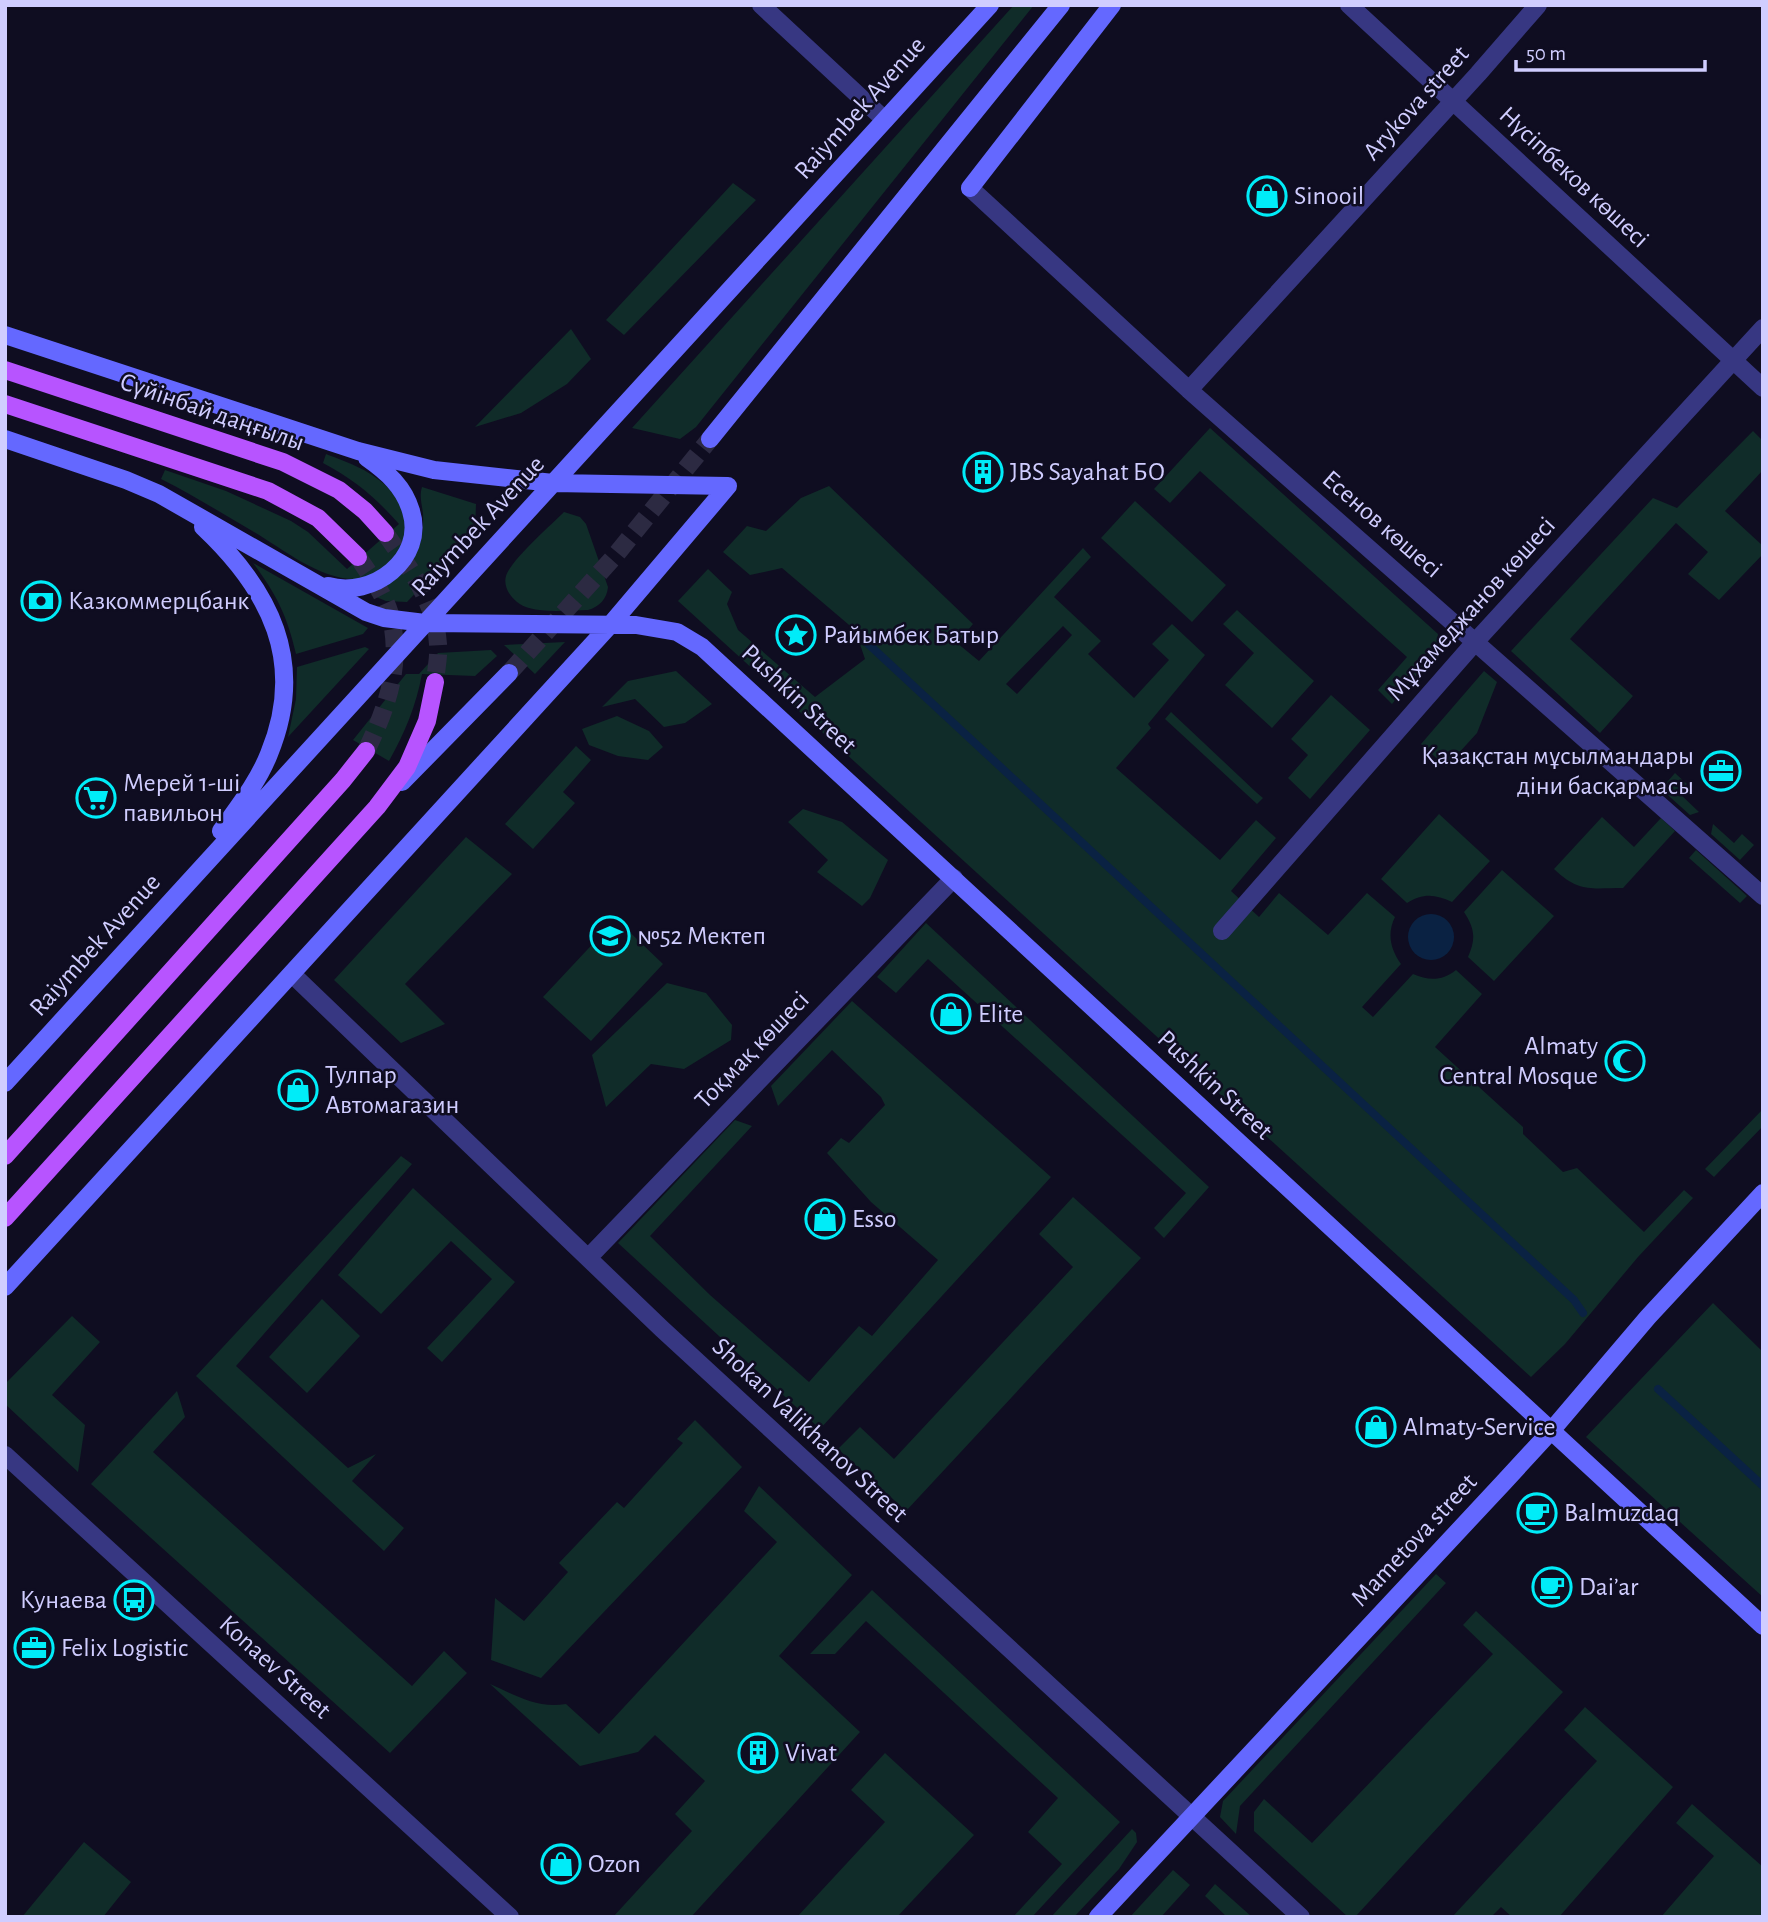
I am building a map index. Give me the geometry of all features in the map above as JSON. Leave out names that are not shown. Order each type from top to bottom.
[{"type":"main road","name":"Raiymbek Avenue","points":[[5,1083],[990,5]]},
{"type":"main road","points":[[710,439],[1061,5]]},
{"type":"main road","points":[[970,188],[1112,5]]},
{"type":"main road","points":[[5,335],[358,451],[434,470],[553,483],[727,486],[611,624],[5,1287]]},
{"type":"main road","name":"Сүйінбай даңғылы","points":[[5,370],[283,462],[339,490],[365,511],[385,533]]},
{"type":"main road","points":[[5,404],[268,491],[318,518],[358,557]]},
{"type":"main road","points":[[5,439],[126,480],[182,507],[312,580],[337,588],[353,589],[370,585],[400,564],[409,550],[414,532],[412,513],[406,497],[383,469],[358,451]]},
{"type":"main road","points":[[168,902],[242,802],[269,756],[278,729],[284,696],[284,661],[276,629],[263,598],[222,545],[182,507]]},
{"type":"main road","name":"Pushkin Street","points":[[312,580],[366,612],[384,618],[425,622],[611,624],[677,632],[702,647],[1763,1626]]},
{"type":"main road","points":[[5,1218],[377,807],[509,673]]},
{"type":"main road","points":[[377,807],[407,766],[427,721],[435,682]]},
{"type":"main road","points":[[5,1156],[343,780],[366,751]]},
{"type":"main road","name":"Mametovа street","points":[[1098,1917],[1551,1431],[1647,1318],[1763,1193]]},
{"type":"street","points":[[761,5],[885,120]]},
{"type":"street","name":"Нүсіпбеков көшесі","points":[[1349,5],[1763,388]]},
{"type":"street","name":"Arykova street","points":[[1189,390],[1454,101],[1538,5]]},
{"type":"street","name":"Есенов көшесі","points":[[970,188],[1189,390],[1763,896]]},
{"type":"street","name":"Мұхамеджанов көшесі","points":[[1222,931],[1476,641],[1763,328]]},
{"type":"street","name":"Тоқмақ көшесі","points":[[588,1258],[954,878]]},
{"type":"street","name":"Shokan Valikhanov Street","points":[[292,974],[588,1258],[1301,1917]]},
{"type":"street","name":"Konaev Street","points":[[5,1455],[510,1917]]},
{"type":"green space","points":[[1014,5],[1034,5],[696,427],[680,439],[632,428]]},
{"type":"green space","points":[[733,183],[756,200],[624,335],[606,320]]},
{"type":"green space","points":[[571,329],[591,359],[567,384],[521,413],[475,427]]},
{"type":"green space","points":[[1210,428],[1438,634],[1436,652],[1392,704],[1378,690],[1407,657],[1200,471],[1170,503],[1154,489]]},
{"type":"green space","points":[[1753,431],[1763,441],[1763,470],[1725,511],[1763,546],[1763,554],[1719,600],[1688,574],[1708,552],[1676,523],[1570,639],[1633,696],[1600,733],[1511,651],[1653,498],[1677,508]]},
{"type":"green space","points":[[326,454],[376,478],[400,503],[405,532],[402,546],[384,569],[370,576],[341,578],[315,569],[161,479],[165,470],[226,491],[291,521],[308,532],[347,569],[399,524],[364,490],[323,463]]},
{"type":"green space","points":[[829,486],[973,624],[957,643],[979,661],[1083,548],[1091,557],[1054,597],[1101,641],[1088,654],[1134,698],[1169,660],[1152,644],[1172,624],[1205,655],[1148,724],[1151,728],[1116,768],[1220,860],[1256,820],[1276,838],[1231,891],[1259,917],[1279,893],[1328,935],[1367,893],[1395,917],[1391,941],[1401,964],[1362,1007],[1373,1017],[1413,974],[1435,979],[1456,970],[1482,994],[1435,1047],[1523,1127],[1523,1134],[1563,1172],[1577,1168],[1644,1232],[1684,1190],[1693,1198],[1638,1257],[1565,1344],[1531,1377],[678,601],[708,569],[732,592],[727,604],[738,630],[815,697],[865,659],[855,630],[782,568],[750,575],[723,552],[747,526],[766,531],[801,498]],"holes":[[[1063,626],[1072,635],[1017,694],[1006,684]]]},
{"type":"green space","points":[[422,487],[476,504],[475,530],[407,602],[386,601],[371,595],[394,581],[416,553],[423,529]]},
{"type":"green space","points":[[1135,501],[1226,585],[1192,622],[1101,538]]},
{"type":"green space","points":[[564,512],[580,517],[586,524],[608,587],[606,595],[599,605],[588,610],[536,610],[524,606],[508,591],[506,576],[523,552]]},
{"type":"green space","points":[[253,563],[368,628],[363,634],[296,654],[280,606]]},
{"type":"green space","points":[[1237,610],[1314,681],[1272,728],[1225,685],[1254,653],[1223,624]]},
{"type":"green space","points":[[565,642],[535,674],[504,645]]},
{"type":"green space","points":[[365,647],[369,649],[288,737],[296,699],[297,667]]},
{"type":"green space","points":[[491,650],[497,656],[475,676],[422,674],[409,719],[389,761],[353,740],[406,674],[419,674],[438,653]]},
{"type":"green space","points":[[676,671],[712,704],[685,723],[664,727],[635,699],[602,707],[628,681]]},
{"type":"green space","points":[[1484,671],[1497,682],[1477,733],[1446,767],[1421,744]]},
{"type":"green space","points":[[1331,695],[1370,730],[1310,799],[1288,778],[1308,755],[1291,739]]},
{"type":"green space","points":[[1171,712],[1263,798],[1257,804],[1165,719]]},
{"type":"green space","points":[[617,716],[649,731],[663,747],[648,760],[618,756],[589,745],[582,729]]},
{"type":"green space","points":[[576,746],[591,760],[563,792],[575,803],[533,849],[505,824]]},
{"type":"green space","points":[[1675,773],[1687,784],[1679,793],[1699,812],[1690,815],[1661,789]]},
{"type":"green space","points":[[803,809],[842,822],[888,860],[870,898],[862,906],[817,872],[828,860],[788,822]]},
{"type":"green space","points":[[1439,814],[1490,861],[1452,902],[1429,896],[1407,903],[1381,879]]},
{"type":"green space","points":[[1602,817],[1634,847],[1661,818],[1675,831],[1623,888],[1578,886],[1554,869]]},
{"type":"green space","points":[[1713,824],[1734,843],[1742,834],[1754,845],[1740,860],[1711,834]]},
{"type":"green space","points":[[466,837],[512,874],[405,984],[445,1024],[401,1043],[334,980]]},
{"type":"green space","points":[[1696,850],[1747,896],[1740,903],[1689,858]]},
{"type":"green space","points":[[1502,870],[1554,916],[1494,981],[1468,957],[1473,934],[1464,912]]},
{"type":"green space","points":[[616,919],[663,964],[591,1041],[543,997]]},
{"type":"green space","points":[[926,923],[1209,1187],[1164,1238],[1154,1228],[1186,1193],[928,959],[896,993],[877,977]]},
{"type":"green space","points":[[667,983],[706,993],[732,1025],[731,1040],[684,1069],[651,1064],[606,1107],[592,1055]]},
{"type":"green space","points":[[852,1001],[1051,1177],[820,1429],[618,1243],[735,1120],[752,1126],[650,1236],[710,1295],[809,1382],[859,1326],[872,1336],[938,1260],[871,1202],[827,1153],[841,1138],[849,1143],[885,1105],[881,1097],[832,1050],[778,1106],[771,1086]]},
{"type":"green space","points":[[1763,1109],[1763,1126],[1714,1177],[1705,1169]]},
{"type":"green space","points":[[401,1156],[412,1164],[236,1366],[348,1468],[376,1454],[352,1481],[404,1528],[384,1551],[196,1376]]},
{"type":"green space","points":[[413,1188],[515,1282],[442,1362],[427,1348],[492,1279],[451,1241],[381,1314],[338,1275]]},
{"type":"green space","points":[[1073,1197],[1141,1258],[906,1511],[838,1449],[860,1427],[894,1459],[1073,1267],[1039,1234]]},
{"type":"green space","points":[[322,1299],[360,1336],[307,1393],[269,1357]]},
{"type":"green space","points":[[1713,1303],[1763,1352],[1763,1597],[1586,1437]]},
{"type":"green space","points":[[72,1316],[100,1342],[52,1395],[85,1425],[78,1472],[5,1404],[5,1384]]},
{"type":"green space","points":[[177,1391],[185,1417],[153,1452],[412,1686],[444,1651],[467,1673],[390,1753],[91,1484]]},
{"type":"green space","points":[[695,1420],[742,1467],[541,1678],[491,1660],[495,1598],[524,1621],[568,1572],[559,1563],[617,1502],[624,1508],[683,1443],[677,1439]]},
{"type":"green space","points":[[759,1486],[852,1575],[779,1656],[860,1732],[691,1917],[613,1917],[692,1831],[675,1814],[705,1781],[655,1735],[638,1752],[580,1766],[490,1684],[536,1703],[566,1704],[599,1734],[777,1542],[744,1511]]},
{"type":"green space","points":[[1436,1574],[1446,1583],[1240,1806],[1236,1834],[1220,1817],[1223,1801]]},
{"type":"green space","points":[[872,1590],[1120,1822],[1032,1917],[1013,1917],[1062,1864],[1028,1832],[1058,1798],[866,1621],[835,1654],[810,1654]]},
{"type":"green space","points":[[1476,1611],[1563,1692],[1355,1917],[1348,1917],[1254,1831],[1254,1812],[1264,1799],[1312,1843],[1493,1654],[1463,1625]]},
{"type":"green space","points":[[1585,1707],[1673,1787],[1559,1917],[1512,1917],[1501,1907],[1491,1917],[1452,1917],[1597,1761],[1564,1730]]},
{"type":"green space","points":[[885,1753],[974,1835],[897,1917],[797,1917],[885,1822],[851,1790]]},
{"type":"green space","points":[[1692,1804],[1763,1867],[1763,1917],[1661,1917],[1714,1856],[1676,1823]]},
{"type":"green space","points":[[1132,1829],[1136,1833],[1137,1842],[1119,1869],[1074,1917],[1051,1917]]},
{"type":"green space","points":[[84,1842],[131,1882],[103,1917],[22,1917]]},
{"type":"green space","points":[[1173,1870],[1190,1885],[1161,1917],[1130,1917]]},
{"type":"green space","points":[[1215,1884],[1252,1917],[1227,1917],[1205,1896]]},
{"type":"water","points":[[1431,914],[1447,921],[1454,937],[1447,953],[1431,960],[1415,953],[1408,937],[1415,921]]},
{"type":"waterway","points":[[864,640],[1574,1300],[1583,1313]]},
{"type":"waterway","points":[[1658,1389],[1763,1486]]},
{"type":"tunnel","points":[[509,673],[614,557],[710,439]]},
{"type":"tunnel","points":[[385,533],[419,585],[432,613],[438,644],[435,682]]},
{"type":"tunnel","points":[[358,557],[390,614],[395,650],[391,685],[366,751]]},
{"type":"place","name":"Sinooil","points":[[1267,196]]},
{"type":"place","name":"JBS Sayahat БО","points":[[983,472]]},
{"type":"place","name":"Казкоммерцбанк","points":[[41,601]]},
{"type":"place","name":"Райымбек Батыр","points":[[796,635]]},
{"type":"place","name":"Қазақстан мұсылмандары діни басқармасы","points":[[1721,771]]},
{"type":"place","name":"Мерей 1-ші павильон","points":[[96,798]]},
{"type":"place","name":"№52 Мектеп","points":[[610,936]]},
{"type":"place","name":"Elite","points":[[951,1014]]},
{"type":"place","name":"Almaty Central Mosque","points":[[1625,1061]]},
{"type":"place","name":"Тулпар Автомагазин","points":[[298,1090]]},
{"type":"place","name":"Esso","points":[[825,1219]]},
{"type":"place","name":"Almaty-Service","points":[[1376,1427]]},
{"type":"place","name":"Balmuzdaq","points":[[1537,1513]]},
{"type":"place","name":"Dai’ar","points":[[1552,1587]]},
{"type":"place","name":"Кунаева","points":[[134,1600]]},
{"type":"place","name":"Felix Logistic","points":[[34,1648]]},
{"type":"place","name":"Vivat","points":[[758,1753]]},
{"type":"place","name":"Ozon","points":[[561,1864]]}]
